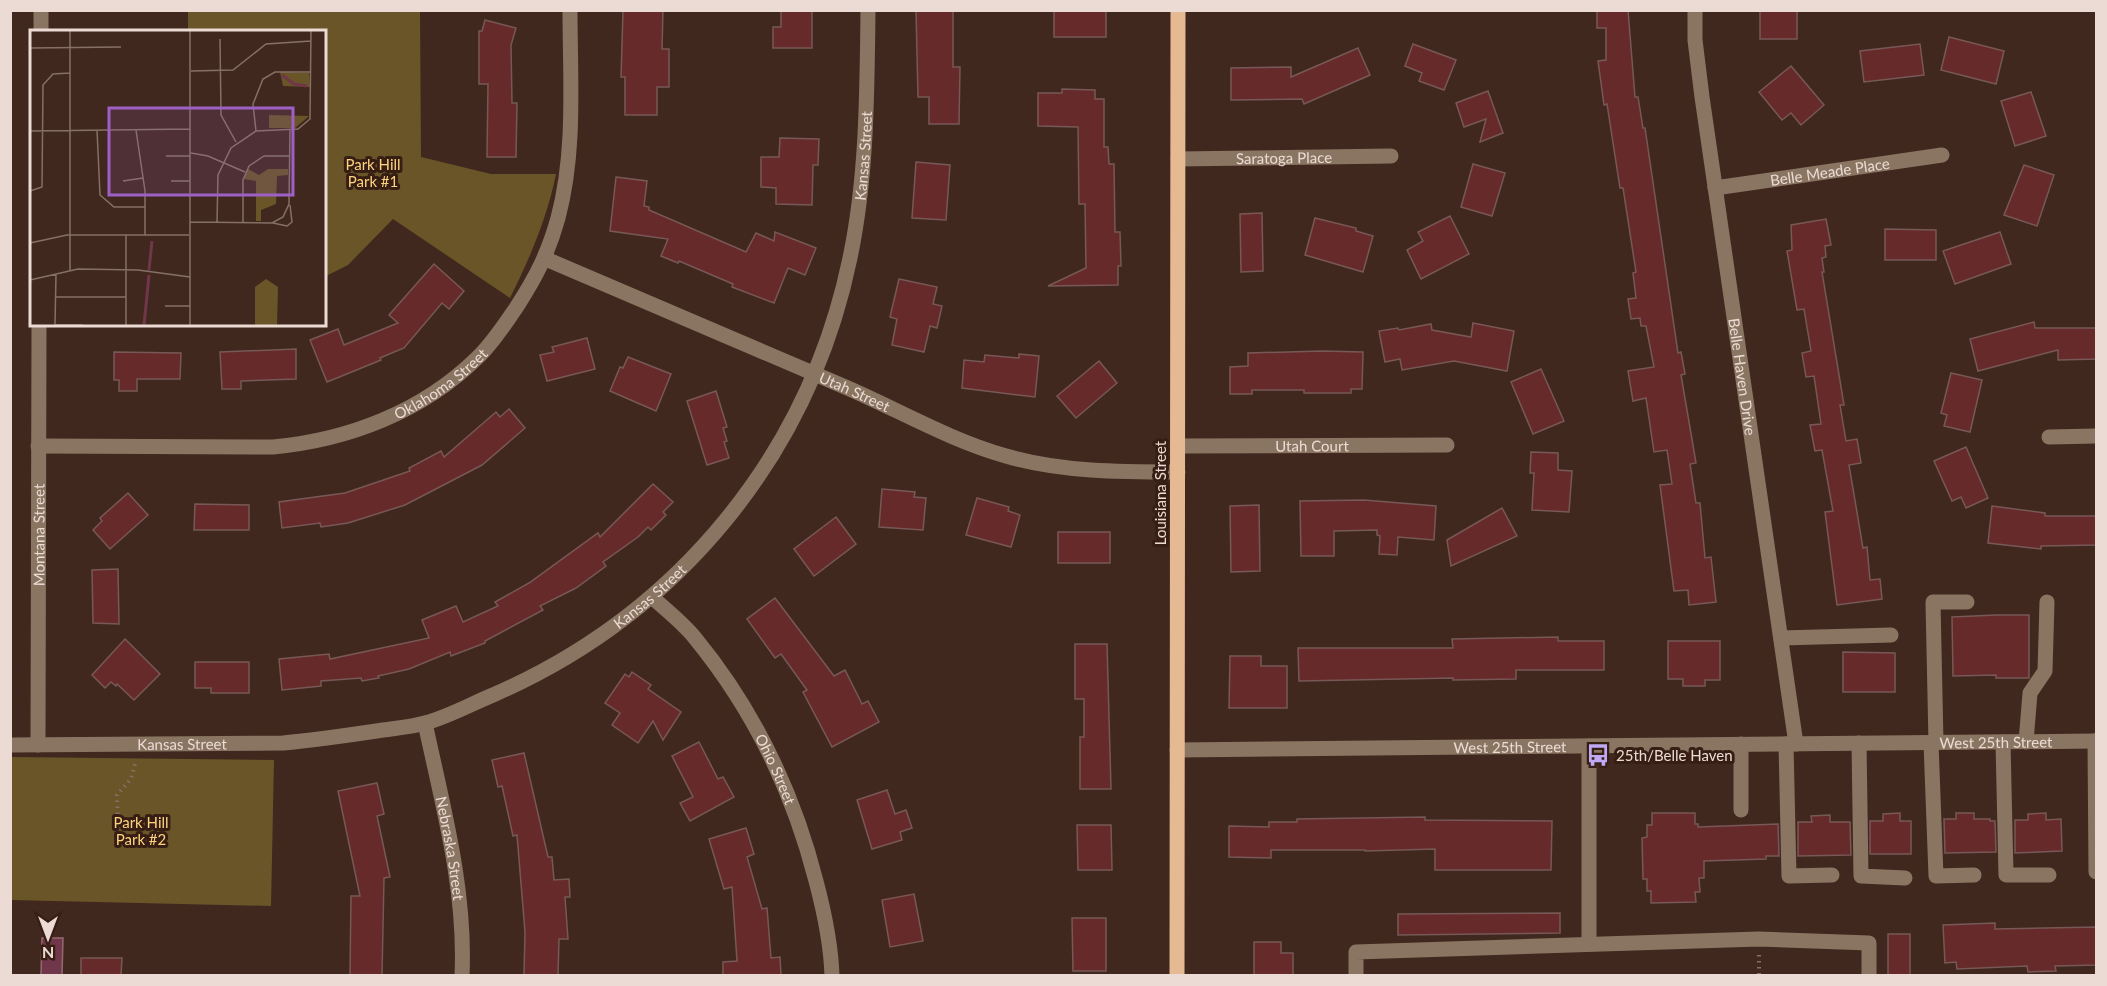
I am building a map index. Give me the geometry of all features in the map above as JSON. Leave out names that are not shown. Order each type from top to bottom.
[{"type":"main road","name":"Louisiana Street","points":[[1178,10],[1178,975]]},
{"type":"street","points":[[41,10],[41,30]]},
{"type":"street","name":"Oklahoma Street","points":[[38,446],[273,447],[299,445],[375,424],[412,406],[447,384],[478,358],[502,328],[546,259],[559,217],[567,168],[570,128],[570,10]]},
{"type":"street","name":"Kansas Street","points":[[10,745],[283,743],[318,740],[424,723],[525,681],[556,664],[606,633],[652,597],[711,537],[750,489],[783,439],[815,374],[835,319],[857,226],[864,156],[868,10]]},
{"type":"street","name":"Belle Haven Drive","points":[[1695,10],[1695,40],[1715,188],[1781,638],[1791,744],[1790,876],[1833,875]]},
{"type":"street","name":"Belle Meade Place","points":[[1715,188],[1942,155]]},
{"type":"street","name":"Saratoga Place","points":[[1178,159],[1391,156]]},
{"type":"street","name":"Utah Street","points":[[546,259],[972,444],[1006,456],[1086,470],[1178,472]]},
{"type":"street","name":"Montana Street","points":[[38,745],[39,326]]},
{"type":"street","points":[[2049,437],[2097,436]]},
{"type":"street","name":"Utah Court","points":[[1178,446],[1447,445]]},
{"type":"street","name":"Ohio Street","points":[[652,597],[693,636],[733,687],[782,778],[807,846],[822,906],[832,975]]},
{"type":"street","points":[[1967,602],[1934,602],[1933,743],[1936,876],[1974,875]]},
{"type":"street","points":[[2026,742],[2030,693],[2045,671],[2047,602]]},
{"type":"street","points":[[1781,638],[1891,635]]},
{"type":"street","name":"Nebraska Street","points":[[424,723],[455,861],[461,914],[462,975]]},
{"type":"street","points":[[2096,741],[2096,872]]},
{"type":"street","name":"West 25th Street","points":[[1177,750],[2096,741]]},
{"type":"street","points":[[2002,742],[2006,875],[2049,875]]},
{"type":"street","points":[[1859,743],[1862,876],[1905,878]]},
{"type":"street","points":[[1741,744],[1741,810]]},
{"type":"street","points":[[1589,746],[1589,944]]},
{"type":"street","points":[[1356,975],[1356,952],[1759,939],[1869,943],[1869,975]]},
{"type":"path","points":[[118,826],[117,795],[132,778],[135,764]]},
{"type":"green space","name":"Park Hill Park #1","points":[[188,11],[420,11],[421,157],[491,174],[556,174],[537,238],[510,298],[393,219],[348,265],[326,276],[326,30],[188,30]]},
{"type":"green space","name":"Park Hill Park #2","points":[[11,757],[274,760],[271,906],[11,900]]},
{"type":"shaded area","points":[[42,938],[63,938],[62,975],[41,975]]},
{"type":"building","points":[[623,10],[663,10],[662,49],[669,49],[669,87],[657,87],[657,115],[625,115],[625,77],[621,77]]},
{"type":"building","points":[[781,10],[812,10],[812,48],[773,48],[773,27],[781,27]]},
{"type":"building","points":[[916,10],[953,10],[953,67],[960,67],[959,124],[929,124],[929,97],[918,97]]},
{"type":"building","points":[[1054,10],[1106,10],[1106,37],[1054,37]]},
{"type":"building","points":[[1597,10],[1628,10],[1635,97],[1638,97],[1643,128],[1645,128],[1678,353],[1681,352],[1685,374],[1681,375],[1696,463],[1690,464],[1696,503],[1700,503],[1705,558],[1711,557],[1716,602],[1689,605],[1688,590],[1674,591],[1660,485],[1672,484],[1667,450],[1654,452],[1646,398],[1633,401],[1628,371],[1654,367],[1646,326],[1641,326],[1640,318],[1631,319],[1628,299],[1636,298],[1633,273],[1636,272],[1607,104],[1604,105],[1598,61],[1606,60],[1606,28],[1597,28]]},
{"type":"building","points":[[1760,10],[1797,10],[1797,39],[1760,39]]},
{"type":"building","points":[[485,20],[516,28],[511,45],[512,103],[517,103],[516,157],[487,157],[488,84],[479,84],[479,31],[482,31]]},
{"type":"building","points":[[1949,37],[2004,51],[1996,84],[1941,70]]},
{"type":"building","points":[[1413,44],[1456,60],[1444,90],[1419,81],[1422,73],[1405,66]]},
{"type":"building","points":[[1920,44],[1924,75],[1864,82],[1860,51]]},
{"type":"building","points":[[1358,48],[1370,75],[1304,104],[1302,99],[1231,100],[1231,68],[1291,67],[1291,77]]},
{"type":"building","points":[[1791,66],[1824,105],[1801,125],[1791,113],[1782,120],[1759,92]]},
{"type":"building","points":[[1062,89],[1095,90],[1095,99],[1104,99],[1104,147],[1108,147],[1109,164],[1114,164],[1115,232],[1120,232],[1121,266],[1118,266],[1118,285],[1048,286],[1086,268],[1085,204],[1079,204],[1078,127],[1038,126],[1038,93],[1062,93]]},
{"type":"building","points":[[1488,91],[1503,133],[1480,142],[1486,119],[1464,127],[1456,103]]},
{"type":"building","points":[[2031,92],[2046,136],[2015,146],[2001,101]]},
{"type":"building","points":[[780,138],[819,139],[818,165],[813,165],[812,205],[776,204],[776,188],[761,187],[761,157],[779,157]]},
{"type":"building","points":[[916,162],[950,165],[946,220],[912,218]]},
{"type":"building","points":[[1473,164],[1505,173],[1492,216],[1461,207]]},
{"type":"building","points":[[2024,165],[2054,175],[2037,226],[2004,215]]},
{"type":"building","points":[[616,177],[647,181],[644,206],[649,207],[649,210],[746,252],[756,233],[774,241],[775,232],[816,248],[805,275],[788,268],[774,303],[732,287],[733,284],[679,261],[678,263],[661,256],[668,239],[610,231]]},
{"type":"building","points":[[1262,213],[1263,271],[1241,272],[1240,214]]},
{"type":"building","points":[[1450,216],[1469,254],[1421,279],[1407,250],[1423,241],[1418,232]]},
{"type":"building","points":[[1315,218],[1356,228],[1356,231],[1373,236],[1363,272],[1305,255]]},
{"type":"building","points":[[1826,219],[1831,245],[1825,246],[1826,257],[1822,258],[1824,272],[1822,272],[1844,405],[1840,405],[1846,441],[1857,439],[1861,463],[1849,465],[1863,548],[1867,547],[1870,580],[1880,579],[1882,599],[1837,605],[1825,512],[1833,511],[1822,450],[1815,451],[1810,425],[1821,424],[1814,376],[1806,377],[1802,353],[1811,351],[1804,309],[1797,310],[1787,251],[1792,250],[1791,225]]},
{"type":"building","points":[[1885,229],[1936,230],[1936,260],[1885,260]]},
{"type":"building","points":[[2000,232],[2011,264],[1955,284],[1943,251]]},
{"type":"building","points":[[434,264],[464,291],[449,309],[442,303],[404,348],[327,382],[310,340],[338,329],[344,345],[398,323],[389,315]]},
{"type":"building","points":[[899,279],[937,287],[933,304],[942,306],[937,328],[930,326],[924,352],[892,345],[897,319],[890,317]]},
{"type":"building","points":[[2034,322],[2035,328],[2097,328],[2097,359],[2058,360],[2058,350],[1978,371],[1970,339]]},
{"type":"building","points":[[1473,323],[1514,331],[1507,371],[1454,361],[1402,370],[1400,359],[1385,362],[1379,331],[1431,324],[1432,330],[1471,337]]},
{"type":"building","points":[[587,338],[595,369],[547,381],[540,355],[554,352],[552,347]]},
{"type":"building","points":[[296,349],[296,379],[241,381],[241,389],[222,389],[220,352]]},
{"type":"building","points":[[114,352],[181,353],[180,379],[137,379],[137,391],[119,391],[119,380],[114,380]]},
{"type":"building","points":[[1363,352],[1362,389],[1351,389],[1351,393],[1252,390],[1252,394],[1230,394],[1230,367],[1248,366],[1248,353]]},
{"type":"building","points":[[1019,354],[1039,356],[1035,397],[962,388],[964,360],[984,362],[985,355],[1019,358]]},
{"type":"building","points":[[628,357],[671,374],[656,411],[610,391],[620,367],[623,368]]},
{"type":"building","points":[[1099,361],[1117,383],[1076,418],[1057,396]]},
{"type":"building","points":[[1541,369],[1564,421],[1533,434],[1511,382]]},
{"type":"building","points":[[1951,373],[1982,380],[1970,432],[1944,426],[1947,415],[1941,413]]},
{"type":"building","points":[[716,391],[727,427],[723,428],[729,458],[707,465],[687,401]]},
{"type":"building","points":[[509,409],[525,428],[482,465],[405,505],[348,523],[321,527],[320,523],[282,528],[279,502],[345,493],[410,471],[409,468],[441,451],[444,457],[496,412],[500,417]]},
{"type":"building","points":[[1966,447],[1988,498],[1966,508],[1961,497],[1952,501],[1934,461]]},
{"type":"building","points":[[1531,452],[1558,453],[1558,470],[1572,471],[1569,512],[1532,510],[1534,473],[1530,473]]},
{"type":"building","points":[[653,484],[673,502],[663,512],[666,515],[651,530],[648,527],[603,562],[606,566],[576,588],[540,606],[543,610],[485,643],[451,656],[450,652],[409,669],[378,676],[379,678],[362,681],[361,678],[321,681],[321,686],[282,690],[279,659],[329,654],[330,659],[429,638],[422,620],[456,606],[463,622],[498,606],[495,602],[529,583],[598,533],[600,537]]},
{"type":"building","points":[[882,489],[915,492],[914,497],[926,498],[923,530],[879,527]]},
{"type":"building","points":[[128,493],[148,515],[110,549],[93,530],[102,521],[100,518]]},
{"type":"building","points":[[977,498],[1009,507],[1008,511],[1020,515],[1011,547],[966,535]]},
{"type":"building","points":[[1364,500],[1436,506],[1434,540],[1398,537],[1397,555],[1379,554],[1380,536],[1377,535],[1377,530],[1334,531],[1334,556],[1301,556],[1300,501]]},
{"type":"building","points":[[195,504],[249,505],[249,530],[194,530]]},
{"type":"building","points":[[1259,505],[1260,571],[1231,572],[1230,506]]},
{"type":"building","points":[[1992,506],[2045,513],[2045,516],[2097,516],[2097,545],[2041,546],[2041,549],[1988,543]]},
{"type":"building","points":[[1502,508],[1517,536],[1451,566],[1447,540]]},
{"type":"building","points":[[836,517],[856,544],[814,576],[794,549]]},
{"type":"building","points":[[1058,532],[1110,532],[1110,563],[1058,563]]},
{"type":"building","points":[[118,569],[119,624],[93,623],[92,570]]},
{"type":"building","points":[[775,598],[834,676],[845,670],[862,704],[868,701],[879,722],[832,747],[803,692],[807,690],[781,654],[775,658],[747,619]]},
{"type":"building","points":[[2029,615],[2029,678],[1996,678],[1996,675],[1953,676],[1952,617]]},
{"type":"building","points":[[1558,637],[1558,641],[1604,641],[1604,670],[1516,670],[1516,679],[1299,681],[1298,648],[1453,648],[1452,639]]},
{"type":"building","points":[[125,639],[160,674],[134,700],[117,684],[116,686],[111,682],[105,688],[92,675]]},
{"type":"building","points":[[1668,641],[1720,641],[1720,680],[1705,680],[1705,686],[1683,686],[1683,679],[1668,679]]},
{"type":"building","points":[[1075,644],[1107,644],[1111,789],[1080,789],[1080,737],[1084,737],[1084,699],[1075,699]]},
{"type":"building","points":[[1843,652],[1895,653],[1895,692],[1843,692]]},
{"type":"building","points":[[1230,656],[1261,656],[1261,666],[1287,666],[1287,708],[1229,708]]},
{"type":"building","points":[[195,662],[249,662],[249,693],[211,693],[211,688],[195,688]]},
{"type":"building","points":[[632,672],[651,685],[648,689],[681,712],[663,740],[653,721],[638,743],[612,725],[620,713],[605,703],[625,674],[629,677]]},
{"type":"building","points":[[699,742],[718,779],[723,777],[734,797],[690,821],[680,803],[693,797],[672,756]]},
{"type":"building","points":[[524,753],[548,857],[552,857],[554,880],[569,879],[570,897],[565,897],[568,939],[559,939],[558,975],[524,975],[525,932],[517,835],[513,836],[502,786],[498,787],[492,760]]},
{"type":"building","points":[[377,783],[384,814],[377,816],[390,877],[384,878],[382,975],[350,975],[351,896],[360,896],[338,791]]},
{"type":"building","points":[[887,790],[895,814],[906,810],[912,828],[900,832],[902,840],[872,849],[857,800]]},
{"type":"building","points":[[1652,813],[1695,813],[1695,824],[1698,824],[1698,827],[1778,824],[1779,856],[1766,856],[1766,859],[1704,861],[1704,878],[1699,878],[1700,892],[1695,892],[1696,902],[1651,903],[1651,891],[1647,891],[1647,879],[1643,879],[1642,838],[1647,837],[1647,825],[1652,825]]},
{"type":"building","points":[[1900,813],[1900,821],[1911,821],[1911,854],[1870,854],[1870,821],[1883,821],[1883,814]]},
{"type":"building","points":[[1956,813],[1974,813],[1974,819],[1995,821],[1996,852],[1945,853],[1944,819],[1956,819]]},
{"type":"building","points":[[2046,813],[2046,820],[2061,819],[2062,851],[2015,853],[2015,820],[2028,820],[2028,814]]},
{"type":"building","points":[[1830,815],[1830,822],[1850,822],[1851,855],[1798,856],[1798,822],[1812,822],[1811,816]]},
{"type":"building","points":[[1425,817],[1425,820],[1552,821],[1551,870],[1435,870],[1435,849],[1271,850],[1271,858],[1229,857],[1229,826],[1269,827],[1269,822],[1297,822],[1297,819]]},
{"type":"building","points":[[1077,825],[1111,825],[1112,870],[1078,870]]},
{"type":"building","points":[[746,828],[754,854],[747,857],[762,909],[767,908],[771,958],[780,957],[781,975],[723,975],[723,962],[737,961],[732,887],[724,889],[709,839]]},
{"type":"building","points":[[914,894],[923,941],[890,947],[882,900]]},
{"type":"building","points":[[1560,913],[1560,933],[1398,935],[1398,914]]},
{"type":"building","points":[[1072,918],[1106,918],[1106,971],[1073,971]]},
{"type":"building","points":[[1995,923],[1995,929],[2097,927],[2097,965],[2055,966],[2056,971],[2028,972],[2027,966],[1957,969],[1956,962],[1945,963],[1943,925]]},
{"type":"building","points":[[1888,934],[1910,934],[1910,975],[1888,975]]},
{"type":"building","points":[[1254,942],[1281,942],[1281,953],[1293,953],[1293,975],[1254,975]]},
{"type":"building","points":[[81,958],[122,958],[121,975],[81,975]]},
{"type":"place","name":"25th/Belle Haven","points":[[1598,755]]}]
